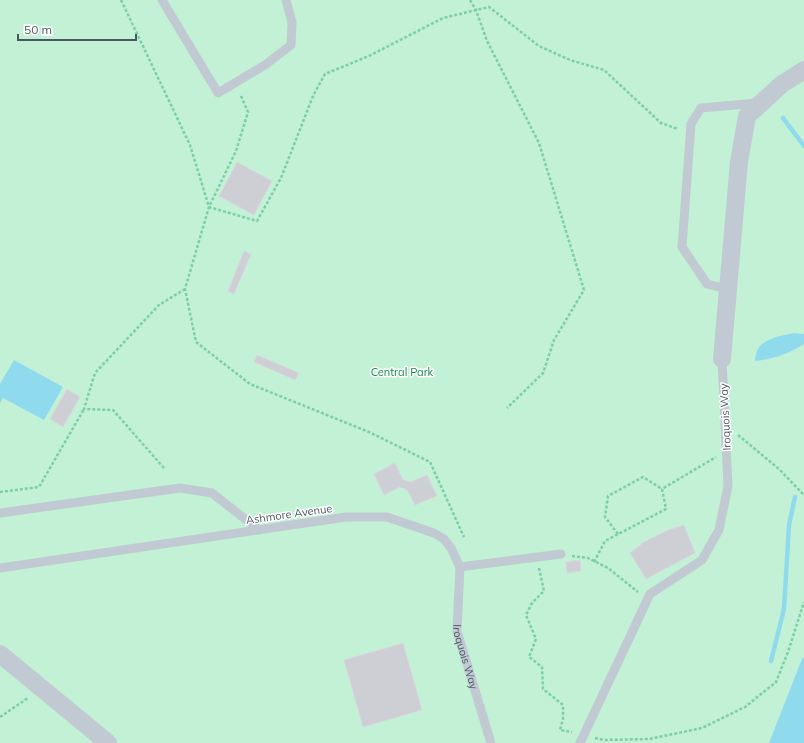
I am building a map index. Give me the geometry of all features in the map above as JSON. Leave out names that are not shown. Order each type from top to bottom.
[{"type":"street","name":"Iroquois Way","points":[[722,359],[739,162],[747,116],[782,84],[804,70]]},
{"type":"street","points":[[0,654],[108,743]]},
{"type":"lane","points":[[162,0],[218,93],[265,65],[292,45],[292,22],[286,0]]},
{"type":"lane","points":[[727,289],[707,284],[682,247],[691,124],[701,108],[761,103]]},
{"type":"lane","name":"Iroquois Way","points":[[582,739],[650,594],[702,560],[719,530],[728,486],[722,359]]},
{"type":"lane","points":[[0,513],[180,488],[212,493],[259,530]]},
{"type":"lane","name":"Ashmore Avenue","points":[[0,568],[346,517],[387,517],[434,533],[444,539],[451,548],[460,567]]},
{"type":"lane","points":[[460,567],[562,554]]},
{"type":"lane","name":"Iroquois Way","points":[[460,567],[458,631],[491,743]]},
{"type":"path","points":[[121,0],[190,145],[209,207]]},
{"type":"path","points":[[470,0],[476,10],[488,41],[539,143],[584,290],[554,340],[543,373],[507,408]]},
{"type":"path","points":[[209,207],[257,221],[281,178],[313,96],[325,74],[369,56],[443,18],[489,7],[539,46],[570,60],[604,70],[661,123],[690,133]]},
{"type":"path","points":[[241,96],[248,112],[236,151],[209,207],[185,289],[196,342],[250,384],[369,432],[430,462],[464,537]]},
{"type":"path","points":[[0,492],[39,487],[84,409],[94,373],[159,304],[185,289]]},
{"type":"path","points":[[84,409],[113,410],[164,468]]},
{"type":"path","points":[[725,425],[779,469],[804,495]]},
{"type":"path","points":[[662,489],[726,450]]},
{"type":"path","points":[[594,562],[605,541],[666,509],[662,489],[643,477],[608,496],[605,517],[618,534]]},
{"type":"path","points":[[562,554],[588,558],[608,568],[636,589],[646,602]]},
{"type":"path","points":[[539,567],[544,591],[532,603],[526,615],[536,639],[529,657],[542,667],[543,689],[563,705],[563,719],[560,730],[582,739],[649,739],[702,728],[745,707],[776,682],[788,652],[804,602]]},
{"type":"path","points":[[0,717],[42,688]]},
{"type":"green space","name":"Central Park","points":[[0,0],[804,0],[804,743],[0,743]]},
{"type":"water","points":[[794,333],[804,334],[804,344],[780,356],[755,361],[757,351],[763,343],[773,338]]},
{"type":"water","points":[[14,360],[63,387],[44,420],[3,398],[0,403],[0,384]]},
{"type":"water","points":[[804,657],[804,743],[769,743],[802,659]]},
{"type":"building","points":[[237,162],[272,181],[254,215],[219,196]]},
{"type":"building","points":[[244,251],[251,254],[234,294],[228,291]]},
{"type":"building","points":[[257,355],[299,373],[295,380],[254,362]]},
{"type":"building","points":[[67,389],[80,397],[63,427],[50,419]]},
{"type":"building","points":[[395,463],[403,480],[410,482],[427,475],[437,496],[415,505],[407,490],[400,487],[384,495],[374,474]]},
{"type":"building","points":[[684,525],[695,553],[646,579],[630,553],[644,542],[668,530]]},
{"type":"building","points":[[580,560],[581,571],[567,573],[566,562]]},
{"type":"building","points":[[403,643],[422,710],[363,727],[344,660]]},
{"type":"waterway","points":[[783,118],[804,146]]},
{"type":"waterway","points":[[771,661],[784,609],[789,525],[795,497]]}]
